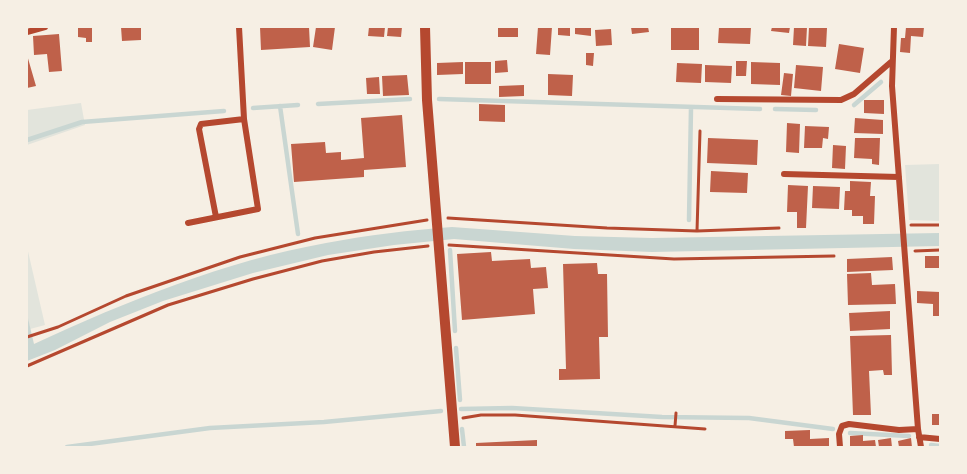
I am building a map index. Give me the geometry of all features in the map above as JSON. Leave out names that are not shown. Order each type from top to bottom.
[{"type":"street","points":[[27,32],[45,27]]},
{"type":"street","points":[[188,223],[258,209],[244,119],[239,27]]},
{"type":"street","points":[[425,27],[435,220],[455,447]]},
{"type":"street","points":[[894,27],[891,62],[921,447]]},
{"type":"street","points":[[717,99],[841,100],[854,94],[891,62]]},
{"type":"street","points":[[216,218],[199,129],[201,124],[244,119]]},
{"type":"street","points":[[784,174],[899,177]]},
{"type":"street","points":[[840,447],[839,434],[842,426],[849,424],[899,430],[918,429]]},
{"type":"street","points":[[919,437],[940,439]]},
{"type":"path","points":[[697,231],[700,131]]},
{"type":"path","points":[[27,337],[58,327],[126,296],[240,257],[315,238],[382,226],[452,217],[607,228],[697,231],[779,228]]},
{"type":"path","points":[[903,225],[940,225]]},
{"type":"path","points":[[27,366],[168,305],[322,261],[374,252],[454,244],[674,259],[834,256]]},
{"type":"path","points":[[905,251],[940,250]]},
{"type":"path","points":[[675,426],[676,413]]},
{"type":"path","points":[[453,419],[481,415],[515,416],[705,429]]},
{"type":"shaded area","points":[[81,103],[85,125],[27,145],[27,110]]},
{"type":"shaded area","points":[[940,164],[940,221],[909,220],[905,165]]},
{"type":"shaded area","points":[[452,227],[575,236],[652,238],[940,233],[940,246],[652,252],[574,249],[454,239],[394,245],[328,255],[253,273],[163,301],[110,322],[55,350],[27,361],[27,314],[34,344],[177,284],[251,260],[342,240]]},
{"type":"shaded area","points":[[27,247],[45,325],[30,329],[27,314]]},
{"type":"building","points":[[78,27],[92,27],[92,42],[86,42],[86,38],[78,37]]},
{"type":"building","points":[[121,27],[141,27],[141,40],[122,41]]},
{"type":"building","points":[[260,27],[309,27],[310,47],[261,50]]},
{"type":"building","points":[[316,27],[335,27],[332,50],[313,47]]},
{"type":"building","points":[[369,27],[385,27],[384,37],[368,36]]},
{"type":"building","points":[[388,27],[402,27],[401,37],[387,36]]},
{"type":"building","points":[[498,27],[518,27],[518,37],[498,37]]},
{"type":"building","points":[[538,27],[552,27],[550,55],[536,54]]},
{"type":"building","points":[[558,27],[570,27],[570,36],[558,35]]},
{"type":"building","points":[[575,27],[591,27],[591,36],[575,34]]},
{"type":"building","points":[[631,27],[648,27],[649,32],[632,34]]},
{"type":"building","points":[[671,27],[699,27],[699,50],[671,50]]},
{"type":"building","points":[[719,27],[751,27],[750,44],[718,43]]},
{"type":"building","points":[[772,27],[790,27],[789,33],[771,31]]},
{"type":"building","points":[[794,27],[807,27],[806,46],[793,45]]},
{"type":"building","points":[[809,27],[827,28],[826,47],[808,46]]},
{"type":"building","points":[[906,27],[924,27],[923,37],[911,36],[910,53],[900,52],[901,38],[905,38]]},
{"type":"building","points":[[611,29],[612,45],[596,46],[595,30]]},
{"type":"building","points":[[59,34],[62,71],[49,72],[47,54],[34,55],[33,36]]},
{"type":"building","points":[[839,44],[864,48],[860,73],[835,69]]},
{"type":"building","points":[[586,53],[594,53],[593,66],[586,65]]},
{"type":"building","points":[[27,55],[36,86],[27,88]]},
{"type":"building","points":[[507,60],[508,72],[495,73],[495,61]]},
{"type":"building","points":[[736,61],[747,61],[746,76],[736,76]]},
{"type":"building","points":[[463,62],[463,74],[437,75],[437,63]]},
{"type":"building","points":[[465,62],[491,62],[491,84],[465,84]]},
{"type":"building","points":[[751,62],[780,63],[780,85],[751,84]]},
{"type":"building","points":[[677,63],[702,64],[701,83],[676,82]]},
{"type":"building","points":[[705,65],[732,66],[731,83],[705,82]]},
{"type":"building","points":[[796,65],[823,67],[821,91],[794,88]]},
{"type":"building","points":[[784,73],[793,74],[791,96],[781,95]]},
{"type":"building","points":[[548,74],[573,75],[572,96],[548,95]]},
{"type":"building","points":[[407,75],[409,95],[383,96],[382,76]]},
{"type":"building","points":[[379,77],[380,94],[367,94],[366,78]]},
{"type":"building","points":[[524,85],[524,96],[499,97],[499,86]]},
{"type":"building","points":[[864,100],[884,100],[884,114],[864,113]]},
{"type":"building","points":[[479,104],[505,105],[505,122],[479,121]]},
{"type":"building","points":[[402,115],[406,167],[364,170],[364,177],[294,182],[291,144],[325,142],[326,153],[341,152],[341,160],[364,158],[361,118]]},
{"type":"building","points":[[855,118],[883,120],[883,134],[854,133]]},
{"type":"building","points":[[787,123],[800,124],[799,153],[786,152]]},
{"type":"building","points":[[805,126],[829,127],[828,139],[823,138],[822,148],[804,148]]},
{"type":"building","points":[[708,138],[758,140],[757,165],[707,163]]},
{"type":"building","points":[[855,138],[880,138],[879,165],[872,164],[872,159],[854,158]]},
{"type":"building","points":[[833,145],[846,146],[845,169],[832,168]]},
{"type":"building","points":[[711,171],[748,173],[747,193],[710,192]]},
{"type":"building","points":[[850,181],[871,182],[870,196],[875,196],[874,224],[863,224],[863,216],[852,216],[852,210],[844,210],[845,191],[850,191]]},
{"type":"building","points":[[788,185],[808,186],[806,228],[797,228],[797,212],[787,212]]},
{"type":"building","points":[[813,186],[840,187],[839,209],[812,208]]},
{"type":"building","points":[[491,252],[492,261],[530,259],[531,268],[546,267],[548,288],[533,289],[535,314],[462,320],[457,254]]},
{"type":"building","points":[[925,256],[940,256],[940,268],[925,268]]},
{"type":"building","points":[[892,257],[893,270],[847,272],[847,259]]},
{"type":"building","points":[[597,263],[598,274],[607,274],[608,337],[599,337],[600,379],[559,380],[559,369],[566,369],[563,264]]},
{"type":"building","points":[[871,273],[872,285],[895,284],[896,304],[848,305],[847,274]]},
{"type":"building","points":[[917,291],[940,292],[940,316],[933,316],[933,304],[917,303]]},
{"type":"building","points":[[890,311],[890,329],[850,331],[849,313]]},
{"type":"building","points":[[891,335],[892,375],[884,375],[883,370],[869,371],[871,415],[853,415],[850,336]]},
{"type":"building","points":[[932,414],[940,414],[940,425],[932,425]]},
{"type":"building","points":[[810,430],[810,439],[829,438],[829,447],[794,447],[793,439],[785,439],[785,431]]},
{"type":"building","points":[[863,435],[863,441],[875,440],[876,447],[850,447],[850,436]]},
{"type":"building","points":[[891,438],[892,447],[879,447],[878,440]]},
{"type":"building","points":[[911,438],[912,447],[899,447],[898,441]]},
{"type":"building","points":[[537,440],[537,447],[476,447],[476,443]]},
{"type":"waterway","points":[[854,105],[881,82]]},
{"type":"waterway","points":[[318,104],[410,99]]},
{"type":"waterway","points":[[439,99],[760,109]]},
{"type":"waterway","points":[[253,108],[298,105]]},
{"type":"waterway","points":[[280,106],[298,234]]},
{"type":"waterway","points":[[689,220],[691,108]]},
{"type":"waterway","points":[[775,109],[816,110]]},
{"type":"waterway","points":[[27,140],[82,122],[224,111]]},
{"type":"waterway","points":[[450,250],[455,331]]},
{"type":"waterway","points":[[456,348],[460,400]]},
{"type":"waterway","points":[[461,409],[512,408],[662,417],[749,418],[833,429]]},
{"type":"waterway","points":[[67,447],[210,428],[324,422],[441,411]]},
{"type":"waterway","points":[[462,429],[464,447]]},
{"type":"waterway","points":[[850,433],[909,436]]},
{"type":"waterway","points":[[931,445],[940,446]]}]
